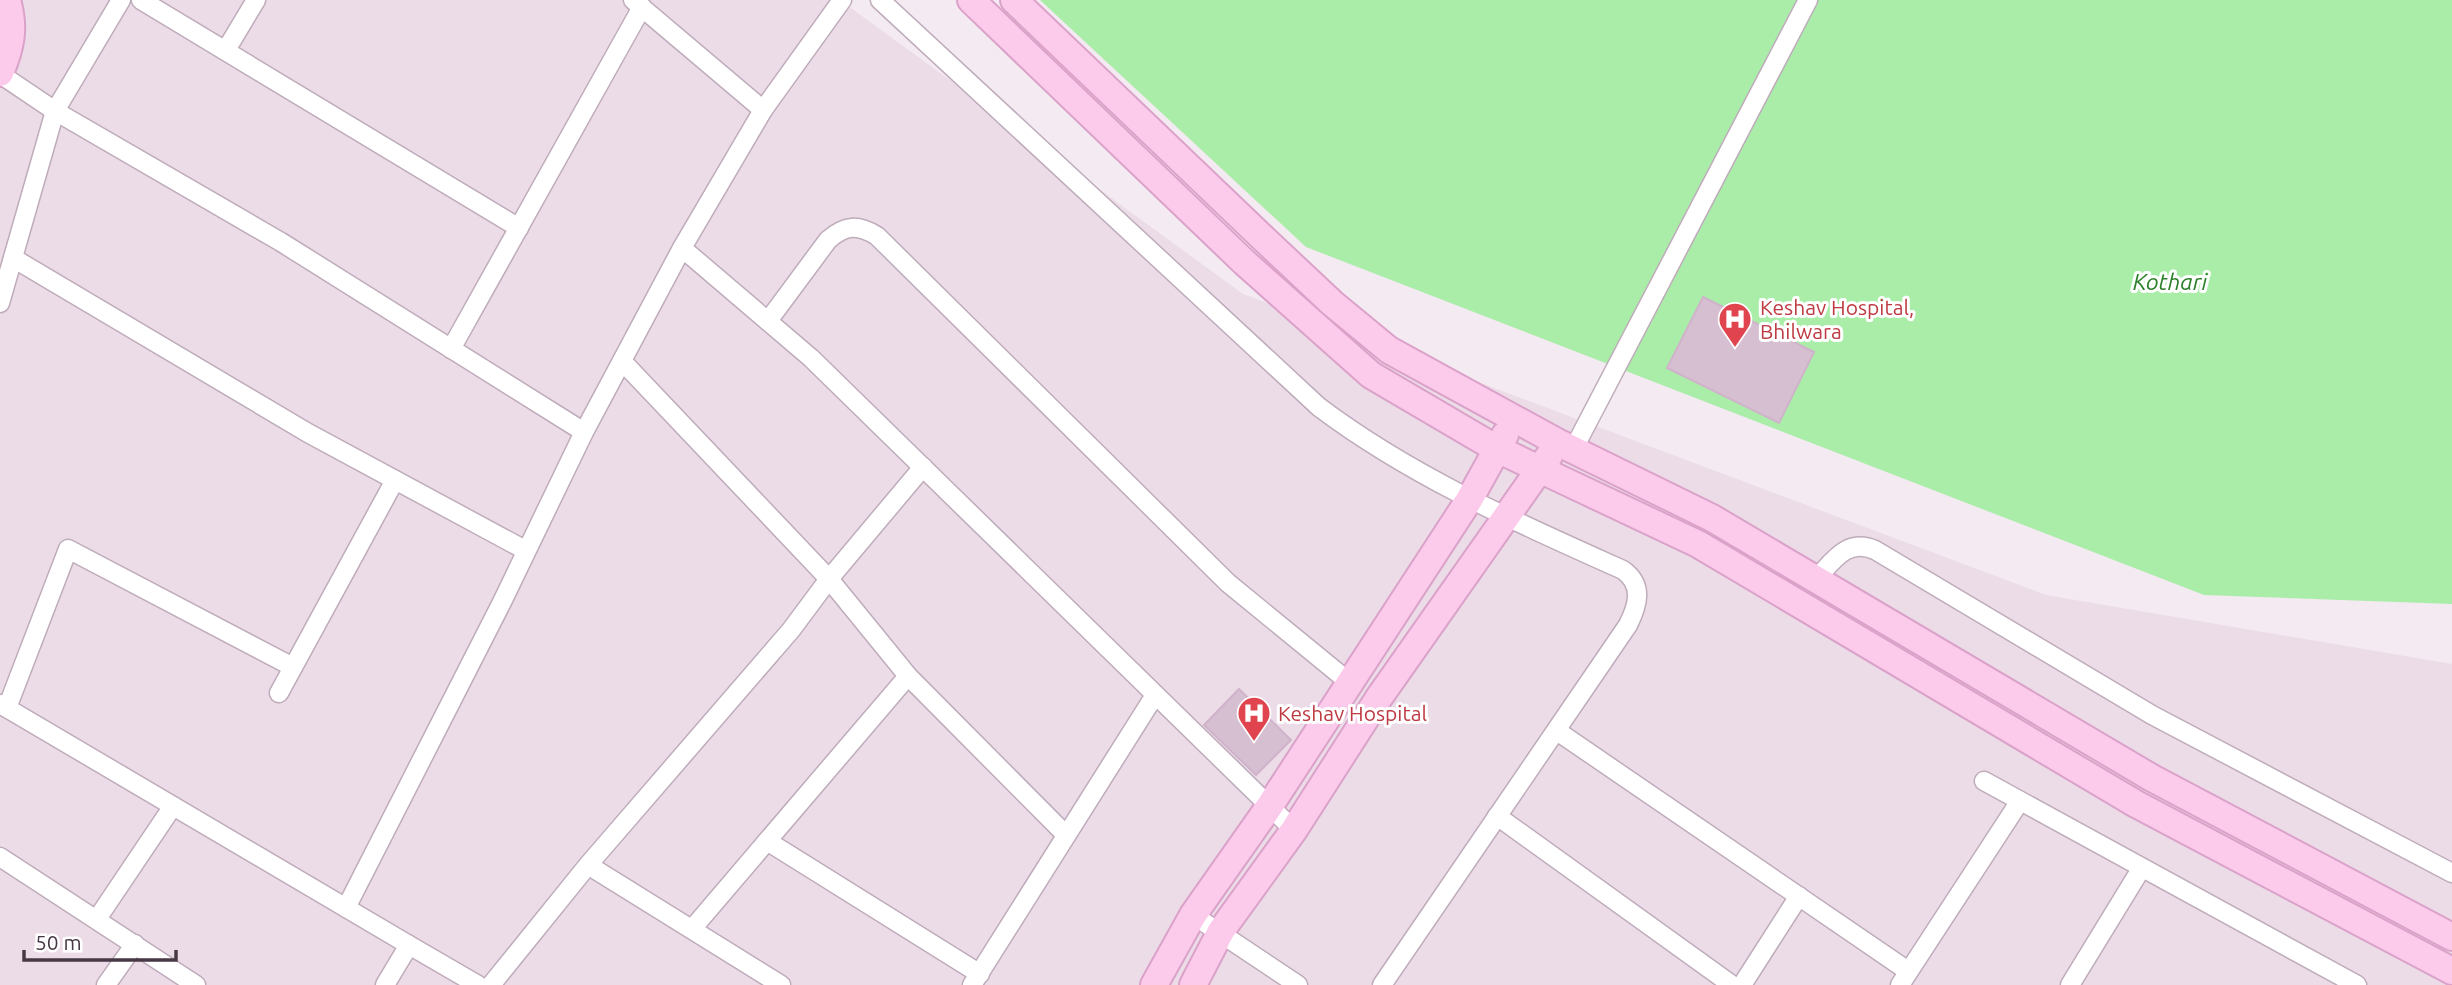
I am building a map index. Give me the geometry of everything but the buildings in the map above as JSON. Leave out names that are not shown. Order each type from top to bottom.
[{"type":"main road","points":[[0,74],[11,48],[12,19],[7,0]]},
{"type":"main road","points":[[971,0],[1312,326],[1371,375],[1497,449],[1698,544],[2136,804],[2452,971]]},
{"type":"main road","points":[[1014,0],[1332,303],[1389,350],[1565,446],[1712,518],[2151,778],[2452,937]]},
{"type":"main road","points":[[1154,985],[1193,915],[1269,807],[1469,500],[1515,419]]},
{"type":"main road","points":[[1193,985],[1221,931],[1294,830],[1378,699],[1540,470],[1565,446]]},
{"type":"street","points":[[0,303],[55,111],[121,0]]},
{"type":"street","points":[[141,0],[519,228]]},
{"type":"street","points":[[226,50],[256,0]]},
{"type":"street","points":[[346,908],[502,602],[524,550],[584,432],[682,248],[763,110],[842,0]]},
{"type":"street","points":[[880,0],[1293,386],[1357,435],[1469,500],[1632,576],[1638,592],[1635,610],[1628,625],[1382,985]]},
{"type":"street","points":[[1565,446],[1808,0]]},
{"type":"street","points":[[451,349],[519,228],[637,4],[763,110]]},
{"type":"street","points":[[0,74],[55,111],[281,242],[584,432]]},
{"type":"street","points":[[768,321],[828,240],[838,231],[852,226],[877,236],[1228,583],[1349,682]]},
{"type":"street","points":[[682,248],[768,321],[923,467],[1294,830]]},
{"type":"street","points":[[13,258],[308,433],[524,550]]},
{"type":"street","points":[[622,361],[829,579],[908,676],[1066,835]]},
{"type":"street","points":[[491,985],[588,865],[791,630],[829,579],[923,467]]},
{"type":"street","points":[[279,693],[394,480]]},
{"type":"street","points":[[1816,579],[1853,545],[1863,544],[2152,715],[2452,873]]},
{"type":"street","points":[[293,667],[68,549],[4,706],[478,985]]},
{"type":"street","points":[[692,929],[908,676]]},
{"type":"street","points":[[767,841],[976,979],[1155,695]]},
{"type":"street","points":[[1556,731],[1799,896],[1904,978],[2020,801]]},
{"type":"street","points":[[1984,781],[2357,985]]},
{"type":"street","points":[[97,919],[173,806]]},
{"type":"street","points":[[1497,816],[1732,985]]},
{"type":"street","points":[[0,858],[196,985]]},
{"type":"street","points":[[588,865],[781,985]]},
{"type":"street","points":[[2070,985],[2141,869]]},
{"type":"street","points":[[1742,985],[1799,896]]},
{"type":"street","points":[[1193,915],[1221,931],[1298,985]]},
{"type":"street","points":[[106,985],[135,944]]},
{"type":"street","points":[[385,985],[409,945]]},
{"type":"shaded area","points":[[0,0],[840,0],[1243,294],[2046,595],[2452,664],[2452,985],[0,985]]},
{"type":"water","name":"Kothari","points":[[1040,0],[2452,0],[2452,604],[2204,595],[1306,247]]},
{"type":"place","name":"Keshav Hospital, Bhilwara","points":[[1735,349]]},
{"type":"place","name":"Keshav Hospital","points":[[1254,743]]}]
